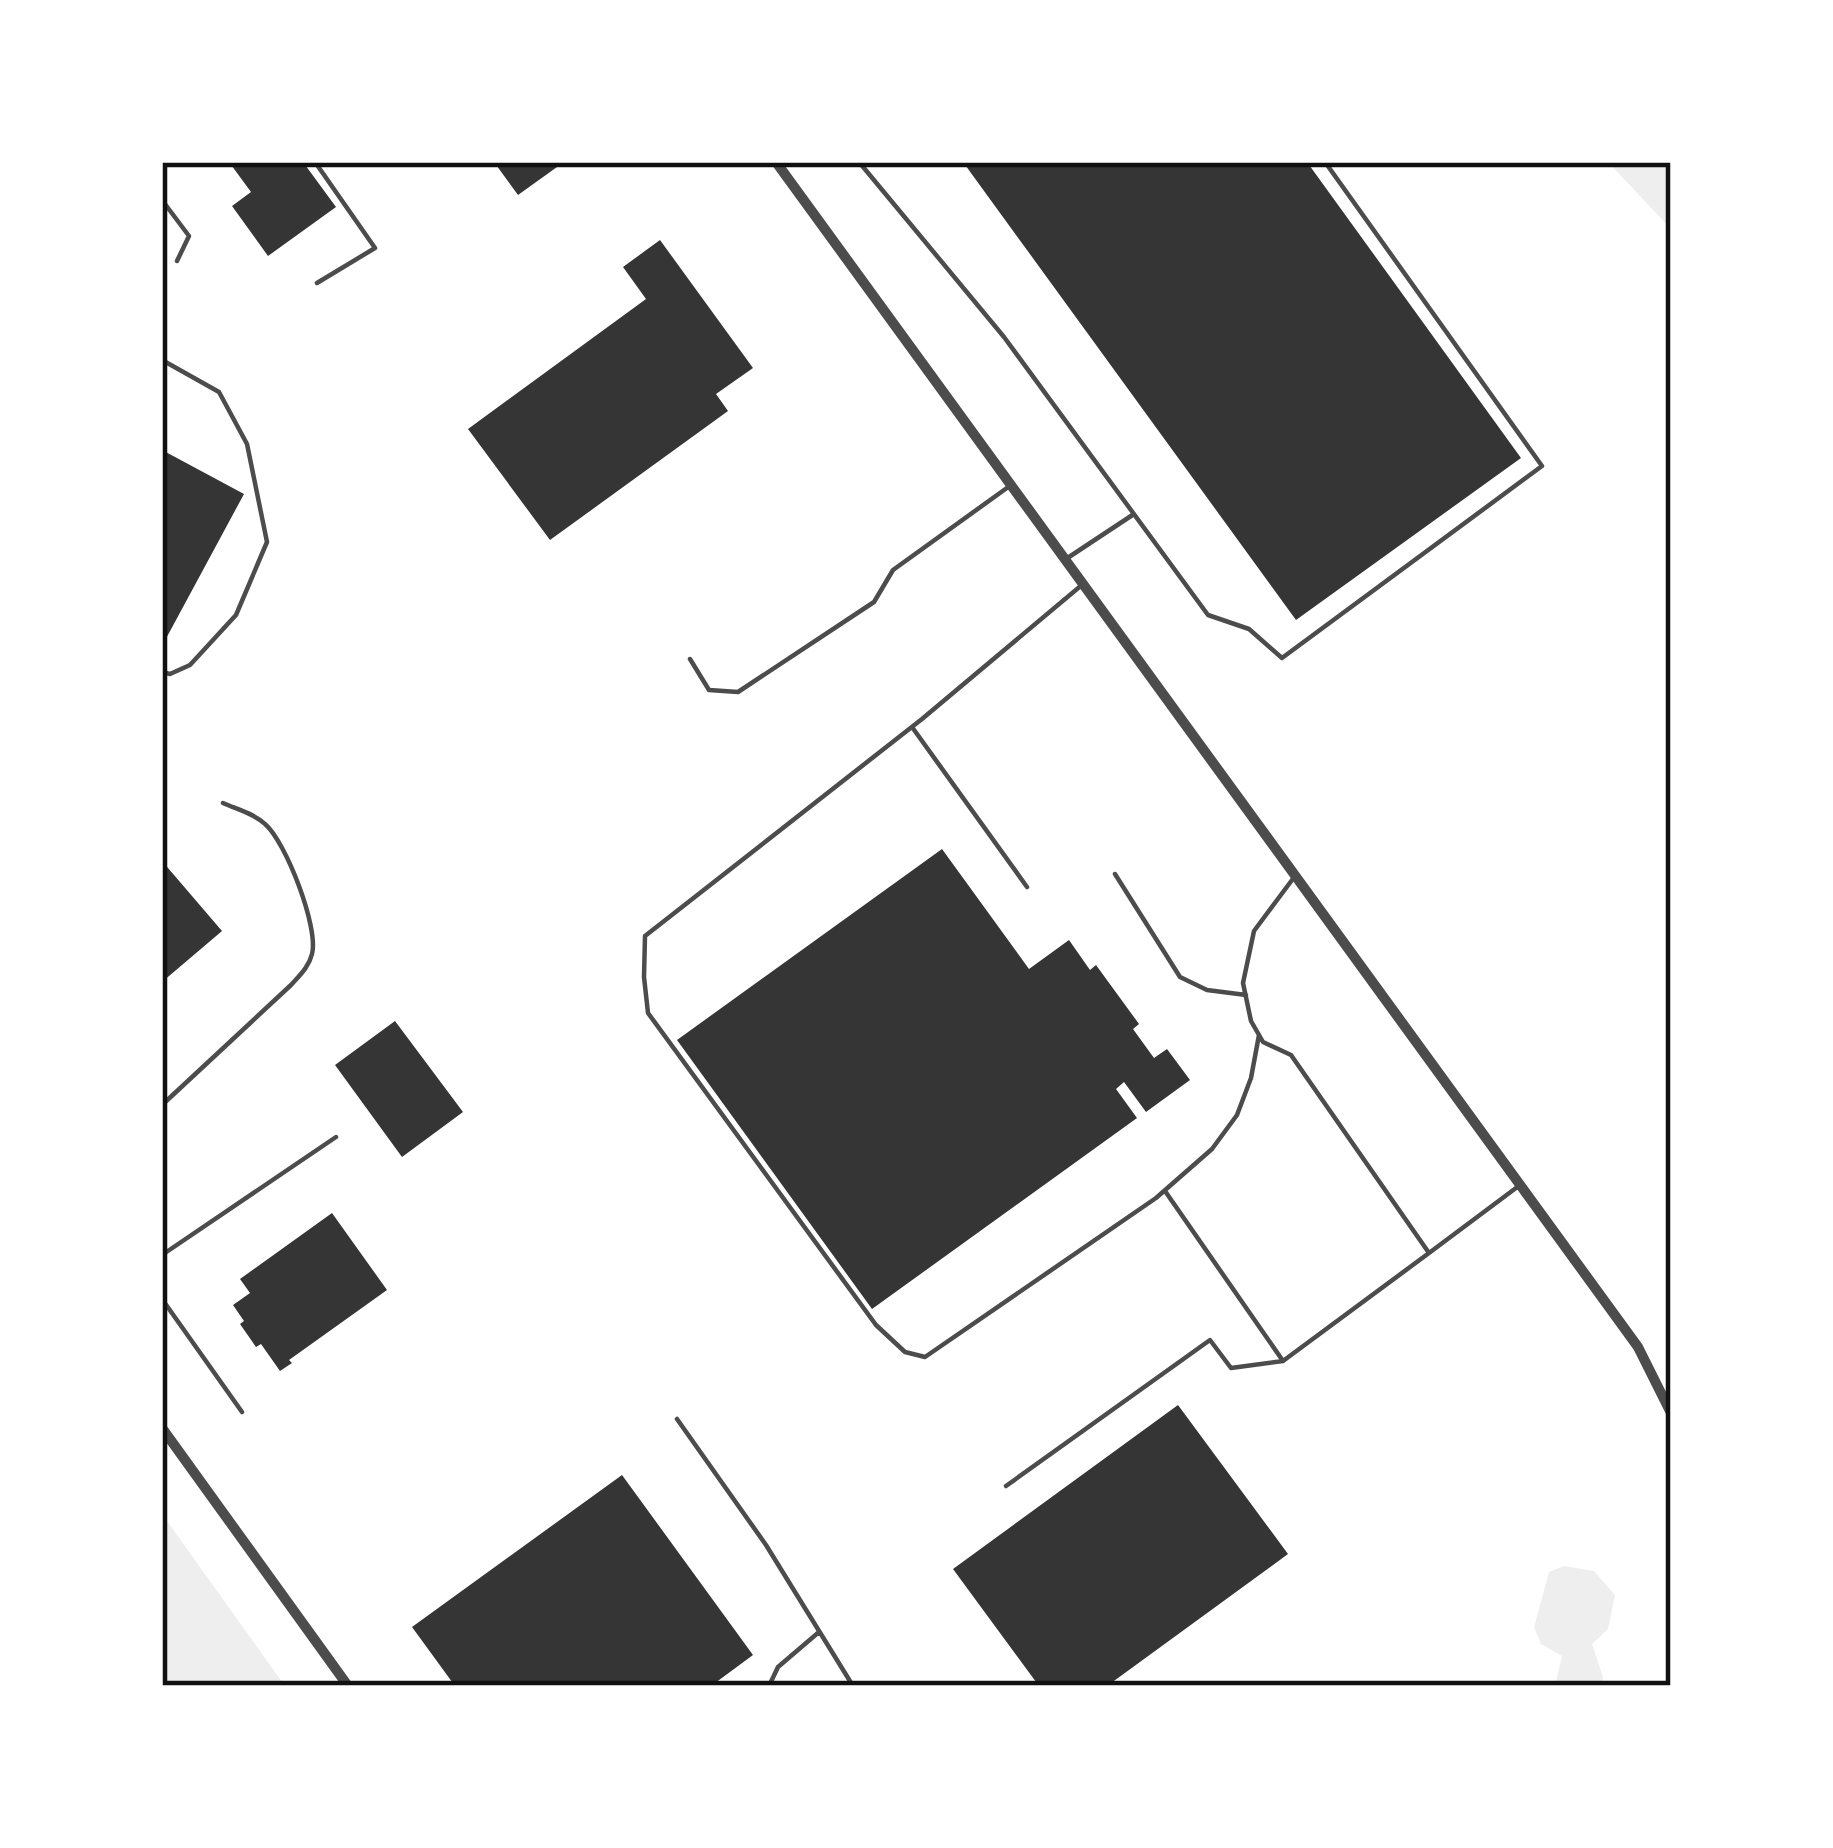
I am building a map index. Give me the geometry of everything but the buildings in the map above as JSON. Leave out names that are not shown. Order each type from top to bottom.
[{"type":"street","points":[[776,162],[1638,1347],[1671,1413]]},
{"type":"street","points":[[162,1428],[348,1686]]},
{"type":"lane","points":[[315,162],[375,248],[316,283]]},
{"type":"lane","points":[[859,162],[1004,337],[1208,614],[1249,629],[1282,658],[1542,466],[1325,162]]},
{"type":"lane","points":[[162,200],[189,236],[177,261]]},
{"type":"lane","points":[[162,360],[219,392],[247,444],[267,542],[236,616],[190,665],[170,674],[162,672]]},
{"type":"lane","points":[[690,659],[709,690],[738,692],[874,602],[893,570],[1011,485]]},
{"type":"lane","points":[[1065,560],[1134,514]]},
{"type":"lane","points":[[1083,584],[645,937],[648,1013],[876,1325],[905,1352],[925,1357],[1165,1191],[1212,1149],[1237,1115],[1251,1078],[1259,1035]]},
{"type":"lane","points":[[911,727],[1027,886]]},
{"type":"lane","points":[[162,1105],[291,985],[309,964],[314,949],[287,856],[265,823],[223,803]]},
{"type":"lane","points":[[1114,874],[1180,976],[1207,990],[1246,995]]},
{"type":"lane","points":[[1295,876],[1254,931],[1244,983],[1251,1022],[1263,1042],[1291,1055],[1429,1253]]},
{"type":"lane","points":[[162,1255],[336,1137]]},
{"type":"lane","points":[[1006,1486],[1210,1340],[1231,1368],[1283,1361],[1520,1185]]},
{"type":"lane","points":[[1165,1191],[1283,1361]]},
{"type":"lane","points":[[162,1299],[242,1412]]},
{"type":"lane","points":[[677,1419],[766,1544],[853,1686]]},
{"type":"lane","points":[[769,1686],[778,1667],[819,1631]]},
{"type":"shaded area","points":[[1608,162],[1671,162],[1671,229]]},
{"type":"shaded area","points":[[162,1514],[285,1686],[162,1686]]},
{"type":"shaded area","points":[[1564,1566],[1594,1571],[1615,1595],[1608,1629],[1592,1644],[1602,1686],[1555,1686],[1562,1656],[1541,1644],[1534,1627],[1549,1572]]}]
